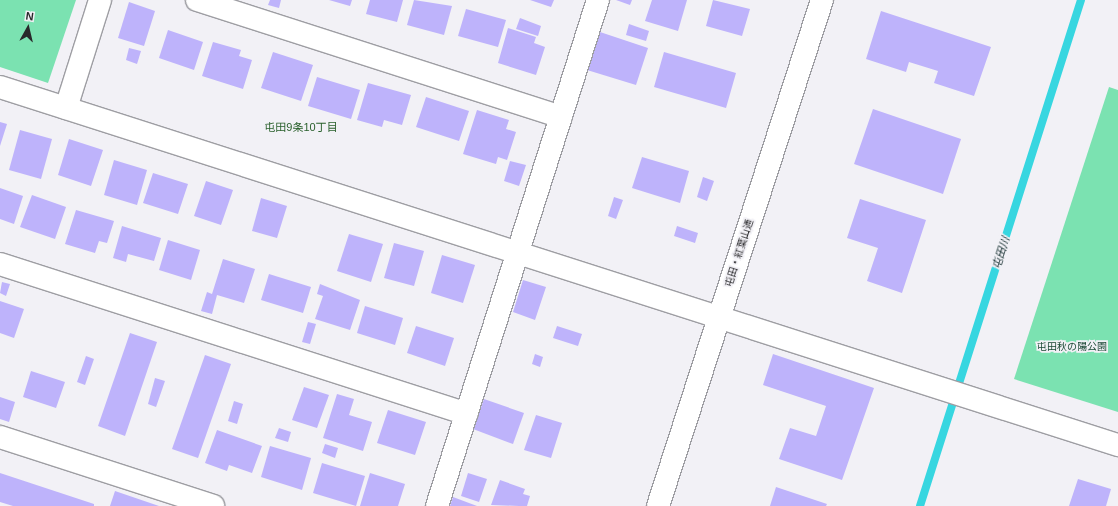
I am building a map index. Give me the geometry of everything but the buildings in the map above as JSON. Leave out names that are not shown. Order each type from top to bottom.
[{"type":"street","points":[[66,108],[100,0]]},
{"type":"street","points":[[197,0],[561,117]]},
{"type":"street","points":[[437,506],[519,254],[598,0]]},
{"type":"street","name":"屯田・紅葉山通","points":[[658,506],[717,318],[822,0]]},
{"type":"street","points":[[0,86],[717,318],[1118,445]]},
{"type":"street","points":[[0,264],[467,414]]},
{"type":"street","points":[[0,437],[213,506]]},
{"type":"green space","points":[[0,0],[76,0],[48,83],[0,67]]},
{"type":"green space","name":"屯田秋の陽公園","points":[[1109,87],[1118,90],[1118,412],[1014,379]]},
{"type":"waterway","name":"屯田川","points":[[920,506],[1081,0]]},
{"type":"district","name":"屯田9条10丁目","points":[[301,127]]}]
